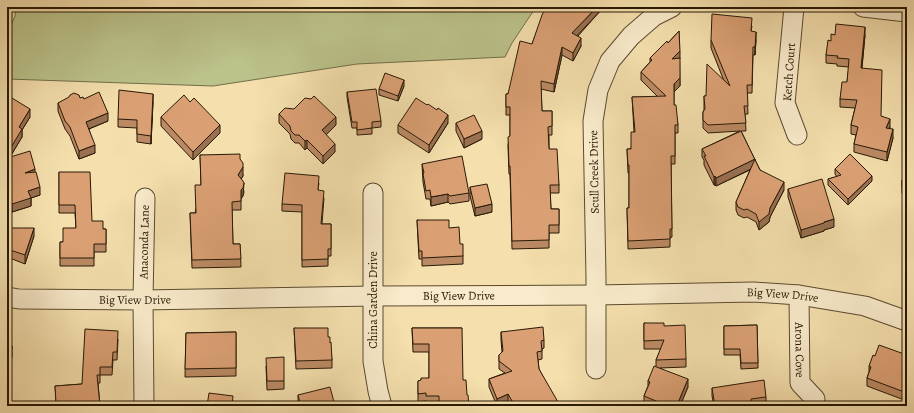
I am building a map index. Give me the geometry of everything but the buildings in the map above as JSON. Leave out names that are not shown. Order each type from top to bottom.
[{"type":"street","name":"Scull Creek Drive","points":[[596,369],[593,121],[598,90],[610,61],[631,36],[654,16],[672,7]]},
{"type":"street","name":"Ketch Court","points":[[794,7],[785,103],[797,135]]},
{"type":"street","points":[[863,7],[907,12]]},
{"type":"street","name":"China Garden Drive","points":[[373,193],[373,361],[382,406]]},
{"type":"street","name":"Anaconda Lane","points":[[144,406],[143,300],[145,198]]},
{"type":"street","name":"Big View Drive","points":[[7,297],[20,299],[143,300],[754,292],[800,295],[865,306],[907,321]]},
{"type":"street","name":"Arona Cove","points":[[800,295],[800,382],[815,399]]},
{"type":"green space","points":[[16,7],[536,7],[512,43],[505,57],[357,64],[213,86],[7,79],[7,34],[15,16]]}]
